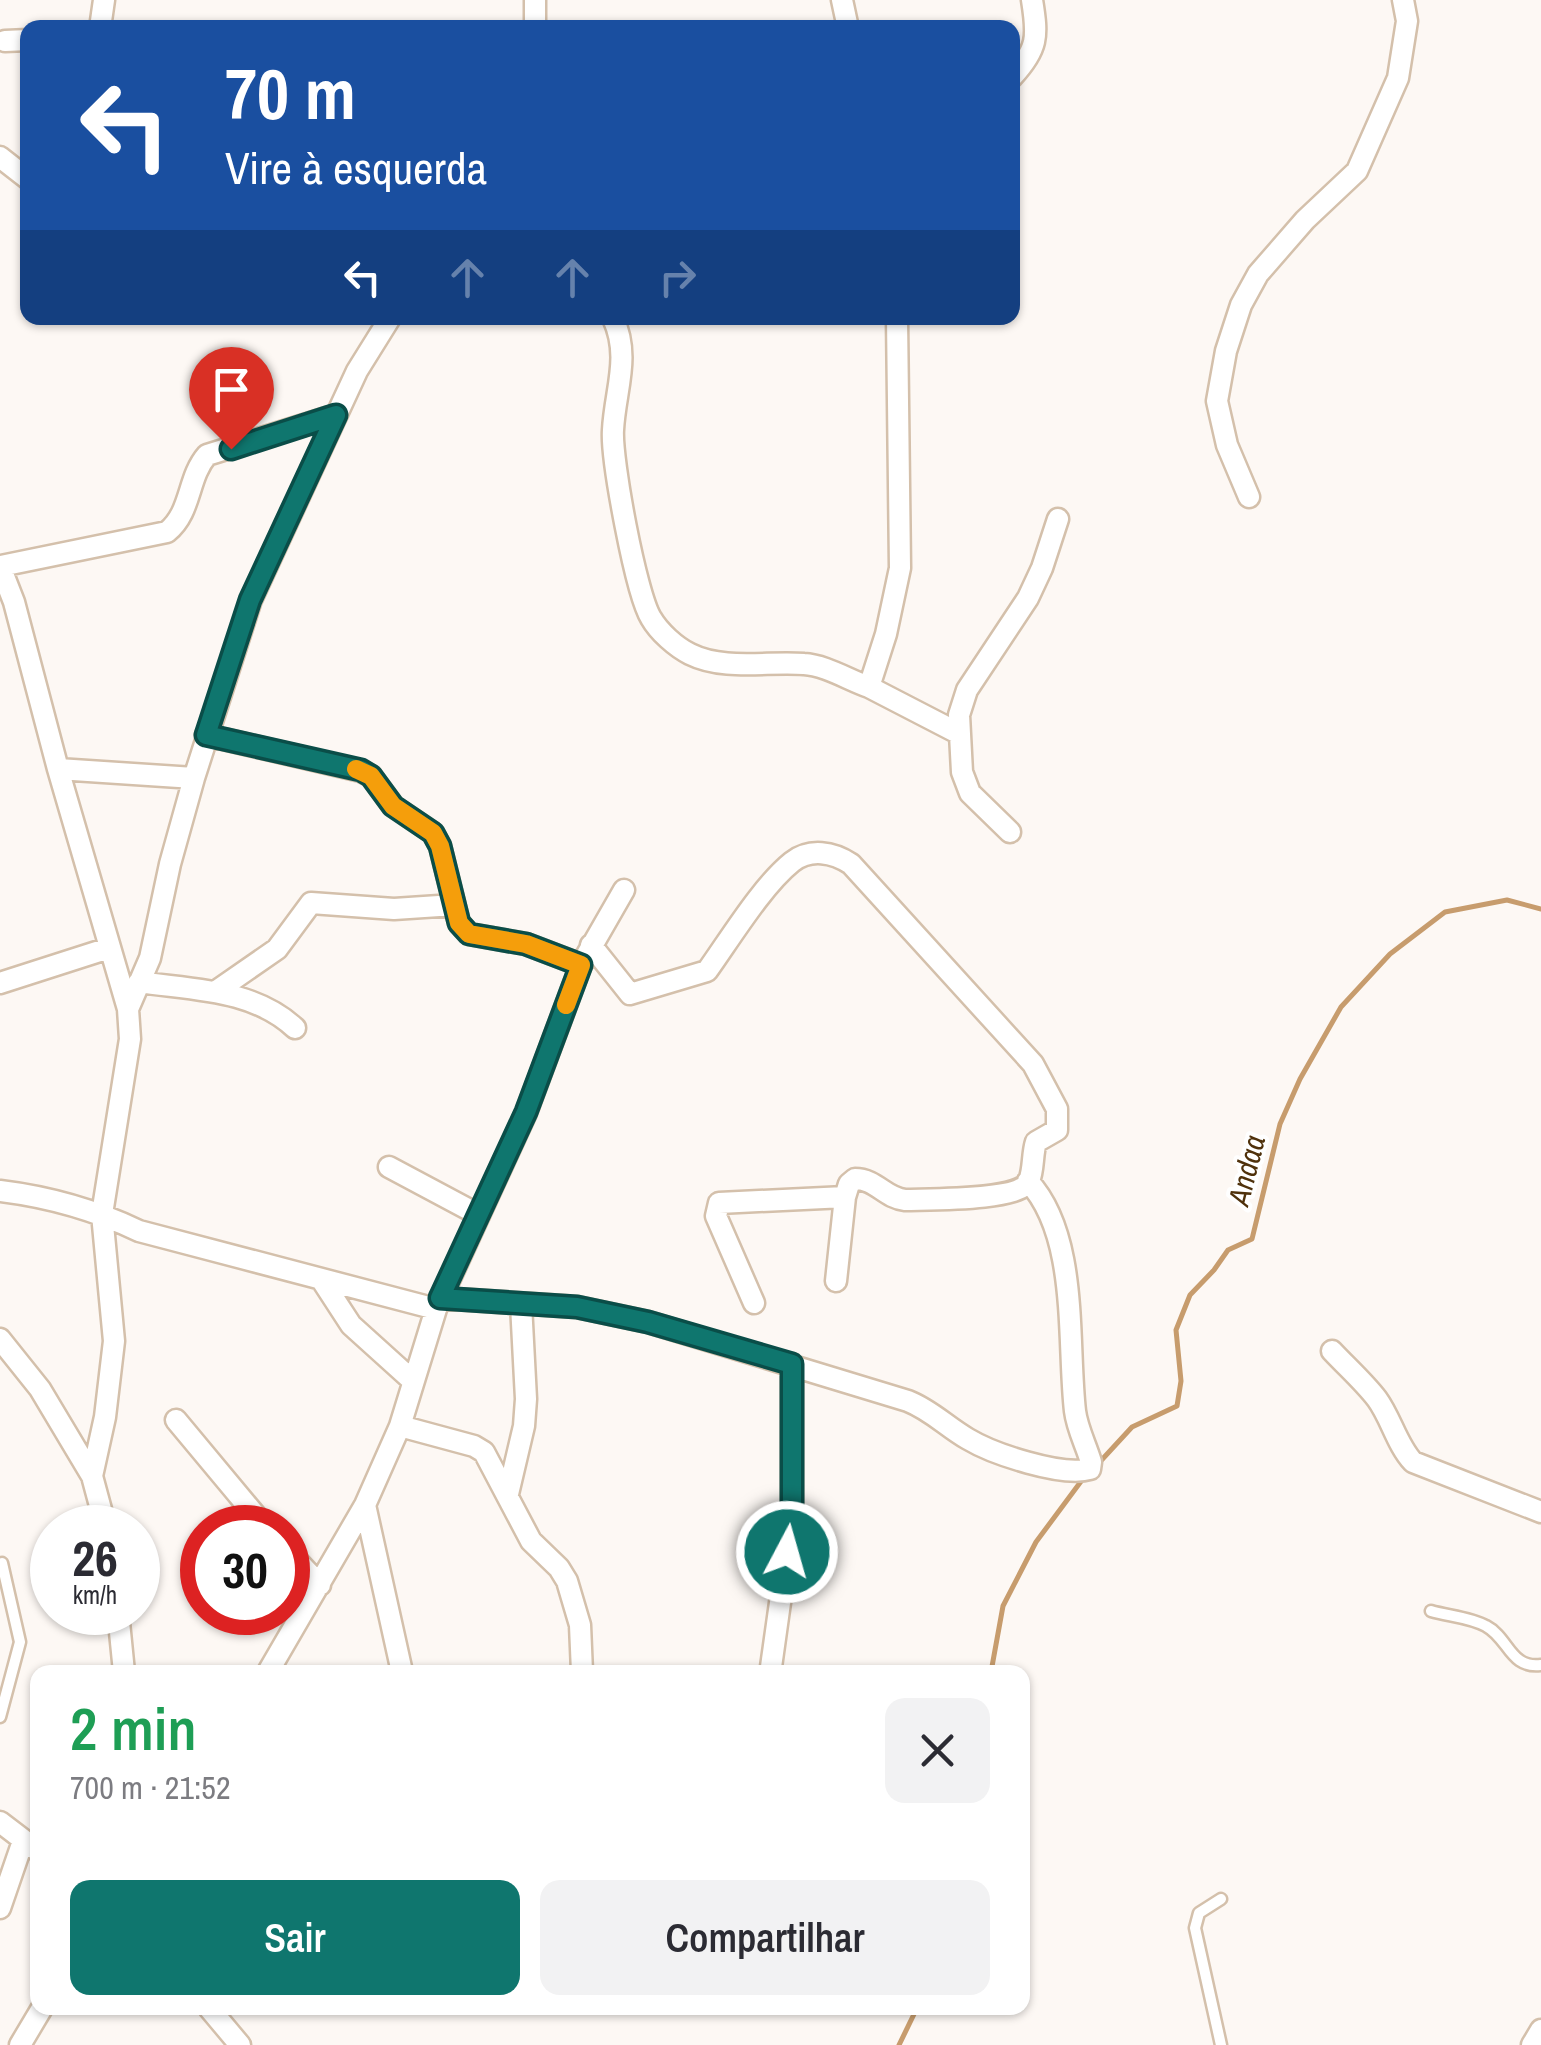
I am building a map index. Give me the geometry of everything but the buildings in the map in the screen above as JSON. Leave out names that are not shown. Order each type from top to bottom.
[{"type":"street","points":[[1020,69],[1036,42],[1032,0]]},
{"type":"street","points":[[1248,497],[1227,446],[1217,402],[1226,351],[1241,305],[1258,274],[1305,220],[1358,171],[1398,78],[1407,21],[1403,0]]},
{"type":"street","points":[[5,41],[20,40]]},
{"type":"street","points":[[0,157],[20,173]]},
{"type":"street","points":[[128,1009],[150,958],[170,864],[206,735],[250,600],[357,372],[386,325]]},
{"type":"street","points":[[616,325],[622,336],[624,360],[613,451],[633,557],[650,616],[670,640],[691,655],[724,663],[810,664],[869,687],[958,733]]},
{"type":"street","points":[[869,687],[886,634],[900,568],[897,325]]},
{"type":"street","points":[[92,1476],[105,1418],[114,1341],[102,1214],[130,1039],[128,1009],[14,602],[0,566],[167,532],[182,517],[199,466],[207,455],[336,415]]},
{"type":"street","points":[[1010,832],[970,793],[962,772],[960,714],[967,690],[1028,598],[1058,518]]},
{"type":"street","points":[[206,735],[361,770],[371,776],[393,806],[433,833],[440,846],[459,923],[469,934],[586,955],[630,994],[707,971],[793,861],[813,853],[837,854],[851,864],[1033,1064],[1057,1109],[1059,1122],[1057,1130],[1036,1142],[1028,1181],[1015,1192],[906,1200],[892,1198],[876,1185],[855,1179],[845,1197],[836,1281]]},
{"type":"street","points":[[58,769],[194,778]]},
{"type":"street","points":[[272,1665],[365,1505],[400,1426],[438,1304],[526,1112],[586,955],[624,890]]},
{"type":"street","points":[[215,992],[277,949],[312,902],[394,909],[454,905]]},
{"type":"street","points":[[0,983],[109,948]]},
{"type":"street","points":[[139,982],[242,997],[267,1006],[295,1028]]},
{"type":"street","points":[[389,1167],[480,1215]]},
{"type":"street","points":[[0,1191],[30,1194],[102,1214],[139,1231],[323,1282],[438,1304],[577,1307],[648,1322],[908,1400],[969,1440],[994,1450],[1063,1469],[1090,1469],[1076,1416],[1066,1275],[1046,1204],[1028,1181]]},
{"type":"street","points":[[754,1303],[716,1216],[719,1203],[845,1197]]},
{"type":"street","points":[[323,1282],[351,1325],[413,1381]]},
{"type":"street","points":[[508,1494],[524,1426],[522,1304]]},
{"type":"street","points":[[0,1339],[40,1388],[92,1476],[100,1505]]},
{"type":"street","points":[[1332,1351],[1376,1399],[1396,1430],[1404,1453],[1413,1462],[1541,1512]]},
{"type":"street","points":[[771,1665],[792,1517],[792,1364]]},
{"type":"street","points":[[176,1420],[247,1505]]},
{"type":"street","points":[[400,1426],[484,1452],[531,1541],[567,1581],[580,1625],[582,1665]]},
{"type":"street","points":[[365,1505],[400,1665]]},
{"type":"street","points":[[310,1573],[320,1584]]},
{"type":"street","points":[[120,1635],[123,1665]]},
{"type":"street","points":[[0,1822],[30,1846],[0,1908]]},
{"type":"street","points":[[20,2045],[38,2015]]},
{"type":"street","points":[[215,2015],[235,2040]]},
{"type":"street","points":[[223,2015],[235,2040]]},
{"type":"street","points":[[1532,2045],[1541,2030]]},
{"type":"lane","points":[[0,1717],[20,1642],[2,1563]]},
{"type":"lane","points":[[1431,1612],[1487,1626],[1518,1662],[1528,1666],[1541,1664]]},
{"type":"lane","points":[[1220,2045],[1194,1928],[1199,1913],[1221,1900]]},
{"type":"waterway","name":"Andaa","points":[[1097,1465],[1132,1427],[1177,1406],[1181,1381],[1176,1330],[1190,1295],[1228,1250],[1252,1239],[1280,1124],[1300,1079],[1341,1007],[1390,954],[1445,912],[1507,900],[1541,909]]},
{"type":"waterway","name":"Andaa","points":[[992,1665],[1003,1606],[1036,1542],[1085,1476]]},
{"type":"waterway","name":"Andaa","points":[[899,2045],[914,2015]]},
{"type":"slow traffic","points":[[356,769],[371,776],[393,806],[433,833],[440,846],[459,923],[469,934],[526,944],[581,965],[566,1005]]},
{"type":"route","points":[[231,449],[336,415],[250,600],[206,735],[361,770],[371,776],[393,806],[433,833],[440,846],[459,923],[469,934],[526,944],[581,965],[526,1112],[440,1298],[577,1307],[648,1322],[792,1364],[792,1517],[787,1552]]}]
